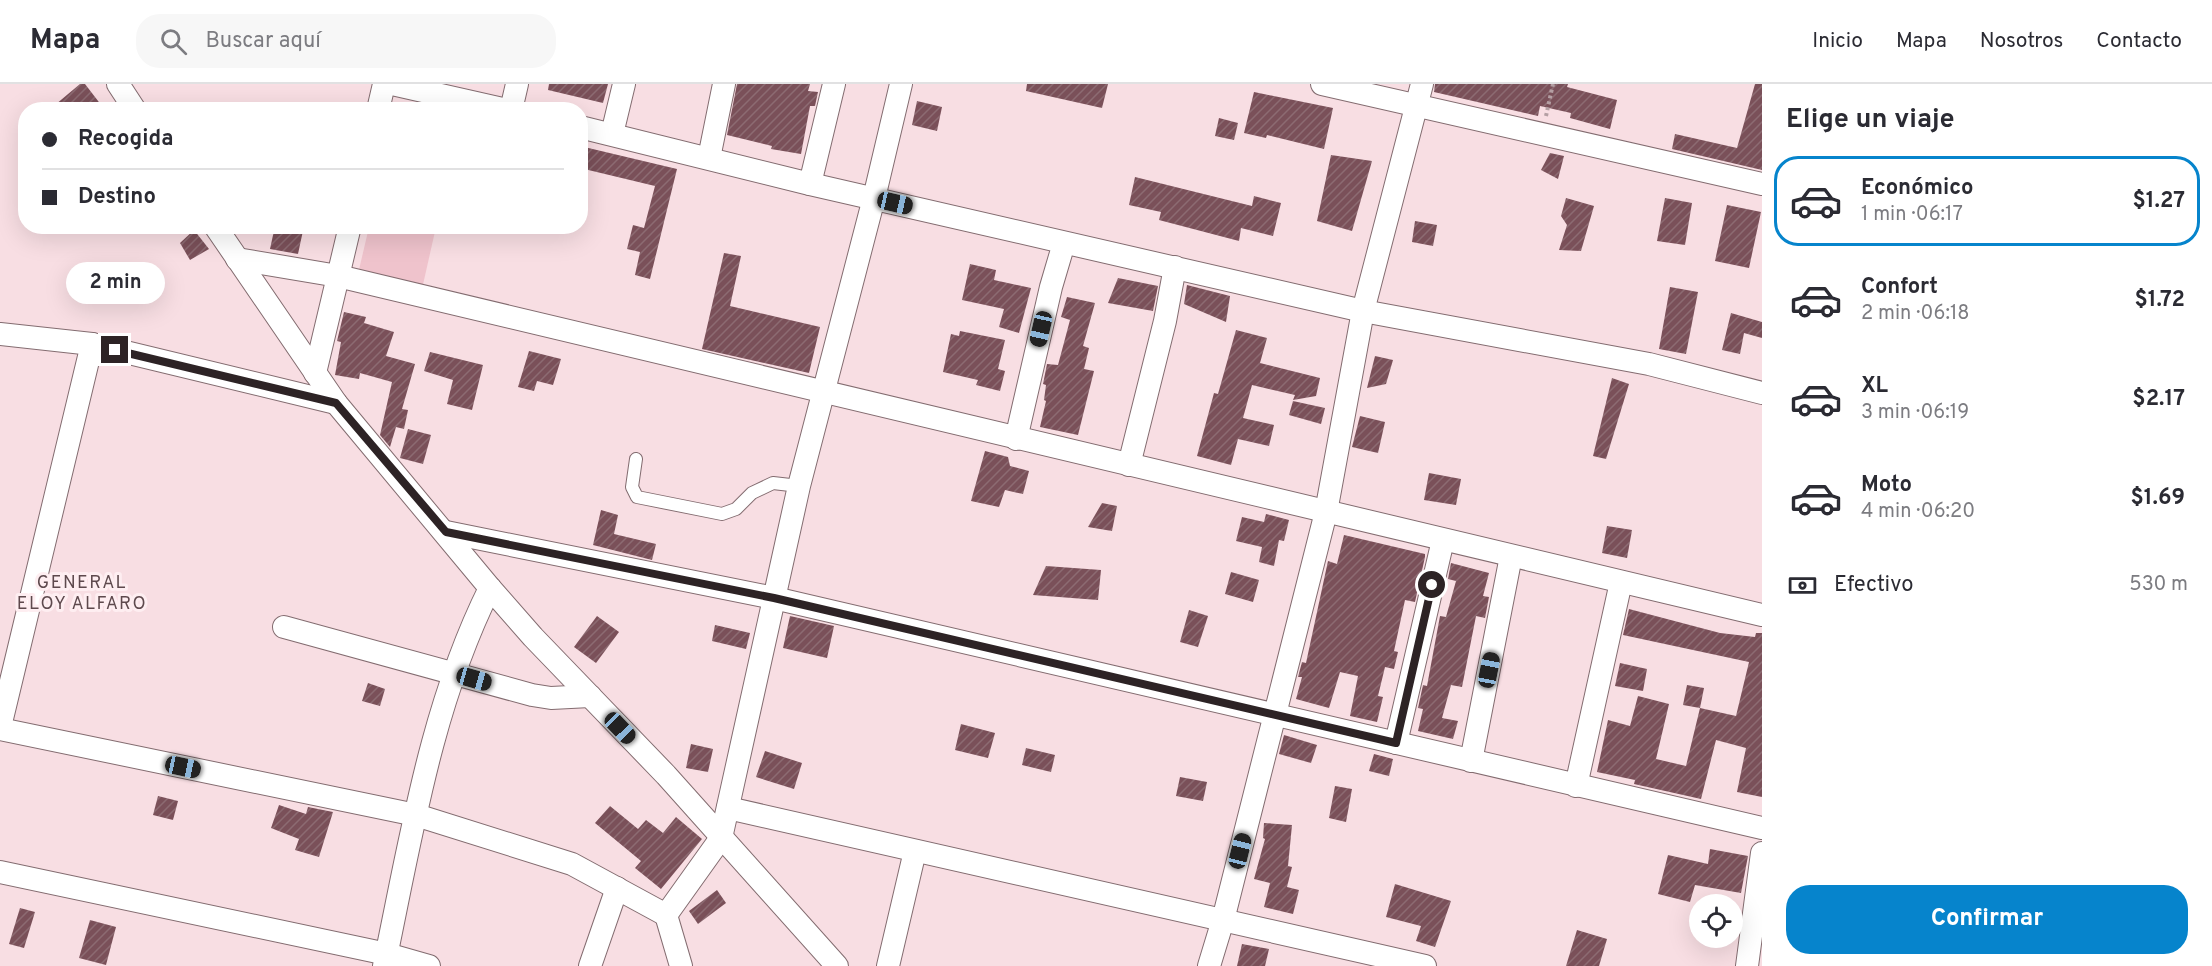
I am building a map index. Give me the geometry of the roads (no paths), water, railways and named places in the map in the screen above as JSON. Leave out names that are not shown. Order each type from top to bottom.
[{"type":"street","points":[[118,84],[130,102]]},
{"type":"street","points":[[380,102],[384,84]]},
{"type":"street","points":[[392,84],[473,102]]},
{"type":"street","points":[[511,102],[517,84]]},
{"type":"street","points":[[612,134],[624,84]]},
{"type":"street","points":[[709,158],[724,84]]},
{"type":"street","points":[[810,184],[834,84]]},
{"type":"street","points":[[666,915],[721,838],[799,486],[874,198],[901,84]]},
{"type":"street","points":[[1322,84],[1420,95],[1762,184]]},
{"type":"street","points":[[1209,966],[1223,920],[1326,512],[1363,311],[1420,95]]},
{"type":"street","points":[[588,129],[810,184],[1363,311],[1649,364],[1762,393]]},
{"type":"street","points":[[220,234],[336,403],[446,532],[490,588],[666,776],[837,966]]},
{"type":"street","points":[[315,373],[348,234]]},
{"type":"street","points":[[1016,438],[1051,287],[1064,243]]},
{"type":"street","points":[[237,259],[338,276],[1762,615]]},
{"type":"street","points":[[1129,465],[1175,267]]},
{"type":"street","points":[[0,334],[92,344],[336,403]]},
{"type":"street","points":[[92,344],[0,728],[416,815],[572,864],[666,915],[681,966]]},
{"type":"street","points":[[446,532],[774,598],[1762,828]]},
{"type":"street","points":[[1396,743],[1443,540]]},
{"type":"street","points":[[1471,761],[1511,556]]},
{"type":"street","points":[[1576,786],[1621,582]]},
{"type":"street","points":[[385,960],[430,751],[455,673],[490,588]]},
{"type":"street","points":[[284,627],[532,695],[551,698],[590,696]]},
{"type":"street","points":[[728,808],[1425,966]]},
{"type":"street","points":[[888,966],[915,850]]},
{"type":"street","points":[[1747,966],[1762,853]]},
{"type":"street","points":[[0,872],[385,960],[429,966]]},
{"type":"street","points":[[590,966],[617,888]]},
{"type":"lane","points":[[636,459],[632,487],[638,497],[722,514],[736,509],[752,493],[773,483],[799,486]]},
{"type":"district","name":"GENERAL ELOY ALFARO","points":[[82,593]]}]
